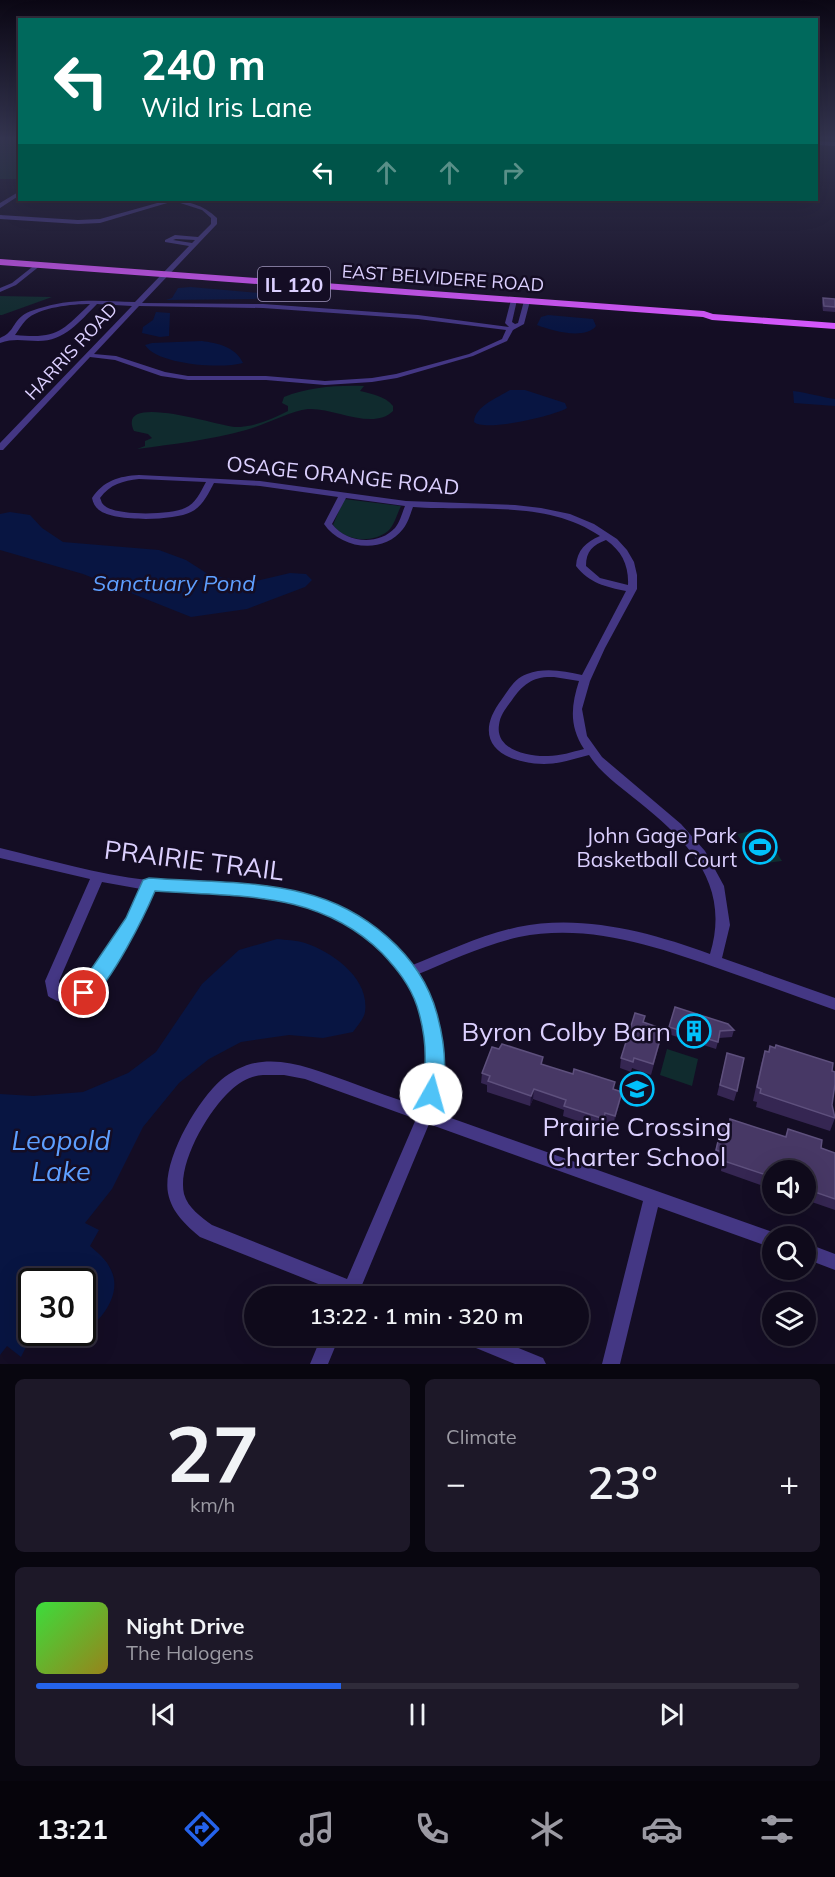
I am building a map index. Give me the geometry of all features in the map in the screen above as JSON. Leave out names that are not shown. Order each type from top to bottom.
[{"type":"main road","name":"EAST BELVIDERE ROAD","points":[[0,262],[704,314],[712,317],[835,326]]},
{"type":"main road","name":"EAST BELVIDERE ROAD","points":[[704,314],[712,312],[835,322]]},
{"type":"street","points":[[0,217],[98,221],[102,225],[112,225],[117,222],[113,219],[169,202]]},
{"type":"street","name":"HARRIS ROAD","points":[[0,448],[214,224],[214,218],[204,209],[180,202]]},
{"type":"street","points":[[193,245],[167,241],[175,237],[199,239]]},
{"type":"street","points":[[0,290],[14,284],[38,265]]},
{"type":"street","points":[[511,329],[508,323],[514,300]]},
{"type":"street","points":[[88,355],[128,361],[164,374],[188,378],[266,378],[325,383],[363,381],[397,376],[482,350],[520,324],[527,301]]},
{"type":"street","points":[[0,341],[8,337],[21,321],[35,312],[61,304],[96,302],[135,305],[263,306],[417,317],[511,329]]},
{"type":"street","points":[[8,337],[55,339],[96,302]]},
{"type":"street","name":"OSAGE ORANGE ROAD","points":[[211,480],[198,503],[183,512],[169,515],[107,512],[100,508],[96,498],[110,484],[130,477],[245,481],[410,505],[546,510],[580,520],[608,536],[627,554],[634,574],[632,589]]},
{"type":"street","points":[[343,495],[328,524],[338,536],[354,542],[368,542],[389,537],[401,525],[410,505]]},
{"type":"street","points":[[608,536],[589,544],[584,549],[580,556],[581,566],[592,578],[602,583],[632,589],[580,691],[577,720],[594,757],[681,830],[698,848],[709,866],[719,889],[722,908],[723,927],[715,961]]},
{"type":"street","points":[[586,679],[544,674],[525,679],[516,686],[501,707],[494,720],[493,733],[506,750],[531,759],[568,758],[590,751]]},
{"type":"street","name":"PRAIRIE TRAIL","points":[[0,853],[98,876],[149,885],[267,893],[304,899],[328,908],[373,934],[409,972],[425,1004],[433,1034],[432,1084],[424,1116],[353,1286]]},
{"type":"street","points":[[98,876],[52,981],[53,992],[62,998],[73,998],[84,993],[97,977],[134,921],[149,885]]},
{"type":"street","points":[[409,972],[484,942],[521,932],[552,928],[593,928],[626,933],[677,946],[835,1004]]},
{"type":"street","points":[[334,1286],[206,1231],[191,1221],[176,1191],[174,1174],[179,1155],[208,1105],[228,1082],[261,1068],[305,1073],[762,1236]]},
{"type":"street","points":[[611,1364],[652,1197]]},
{"type":"street","points":[[816,1255],[835,1262]]},
{"type":"street","points":[[319,1364],[326,1346]]},
{"type":"street","points":[[492,1346],[537,1364]]},
{"type":"green space","points":[[0,296],[52,297],[0,315]]},
{"type":"green space","points":[[364,386],[360,391],[386,400],[393,406],[393,411],[385,417],[364,419],[308,409],[232,433],[137,449],[145,446],[145,441],[152,438],[148,434],[134,431],[132,419],[140,414],[154,412],[172,414],[226,426],[242,427],[263,422],[288,411],[288,406],[282,403],[284,397],[323,387]]},
{"type":"green space","points":[[344,499],[401,506],[388,531],[374,538],[359,539],[344,535],[333,525]]},
{"type":"green space","name":"John Gage Park Basketball Court","points":[[761,829],[782,861],[757,864],[737,834]]},
{"type":"green space","points":[[667,1049],[698,1059],[692,1086],[660,1075]]},
{"type":"water","points":[[178,288],[259,293],[263,297],[166,300],[172,298]]},
{"type":"water","points":[[156,312],[170,313],[169,336],[160,337],[142,333],[143,327],[153,320]]},
{"type":"water","points":[[548,315],[593,319],[596,326],[584,333],[568,333],[537,325],[541,317]]},
{"type":"water","points":[[202,341],[231,350],[243,363],[221,366],[191,364],[162,357],[145,345],[152,343]]},
{"type":"water","points":[[510,390],[525,390],[565,403],[567,408],[535,419],[505,424],[481,425],[474,422],[475,416],[482,407]]},
{"type":"water","points":[[793,391],[835,399],[835,406],[794,403]]},
{"type":"water","name":"Sanctuary Pond","points":[[10,512],[30,515],[42,528],[63,542],[159,550],[186,560],[211,576],[252,582],[290,573],[306,574],[312,580],[305,587],[247,609],[191,617],[83,574],[0,550],[0,514]]},
{"type":"water","name":"Leopold Lake","points":[[277,939],[302,942],[316,947],[347,968],[362,988],[365,1012],[353,1032],[323,1038],[289,1035],[241,1042],[209,1059],[179,1083],[143,1127],[112,1189],[85,1223],[99,1230],[90,1246],[107,1263],[114,1280],[114,1290],[106,1310],[96,1322],[96,1268],[18,1268],[18,1346],[26,1346],[21,1357],[7,1346],[0,1355],[0,1094],[33,1096],[83,1092],[128,1073],[156,1052],[202,984],[239,950]]},
{"type":"building","points":[[823,298],[835,299],[835,307],[824,306]]},
{"type":"building","name":"Byron Colby Barn","points":[[675,1007],[728,1024],[734,1030],[720,1031],[718,1042],[669,1027]]},
{"type":"building","points":[[635,1013],[645,1016],[643,1022],[663,1029],[653,1064],[634,1058],[633,1062],[621,1058]]},
{"type":"building","points":[[502,1044],[543,1057],[541,1064],[573,1074],[574,1069],[615,1082],[613,1089],[622,1092],[615,1116],[605,1113],[604,1119],[564,1106],[566,1100],[534,1089],[531,1096],[488,1081],[490,1076],[482,1073],[492,1047],[499,1049]]},
{"type":"building","points":[[776,1045],[833,1063],[835,1084],[832,1105],[835,1118],[760,1093],[761,1089],[757,1087],[765,1051],[769,1052],[770,1046],[775,1048]]},
{"type":"building","points":[[727,1053],[744,1058],[737,1091],[720,1085]]},
{"type":"building","points":[[730,1119],[786,1137],[788,1129],[822,1140],[821,1148],[835,1153],[835,1199],[816,1192],[816,1160],[762,1160],[762,1174],[724,1161],[725,1153],[716,1150],[722,1124],[729,1126]]},
{"type":"place","name":"John Gage Park Basketball Court","points":[[760,847]]},
{"type":"place","name":"Byron Colby Barn","points":[[694,1031]]},
{"type":"place","name":"Prairie Crossing Charter School","points":[[637,1089]]},
{"type":"route","points":[[84,993],[134,921],[149,885],[267,893],[304,899],[350,919],[373,934],[401,961],[415,981],[425,1004],[433,1034],[434,1064],[431,1094]]}]
